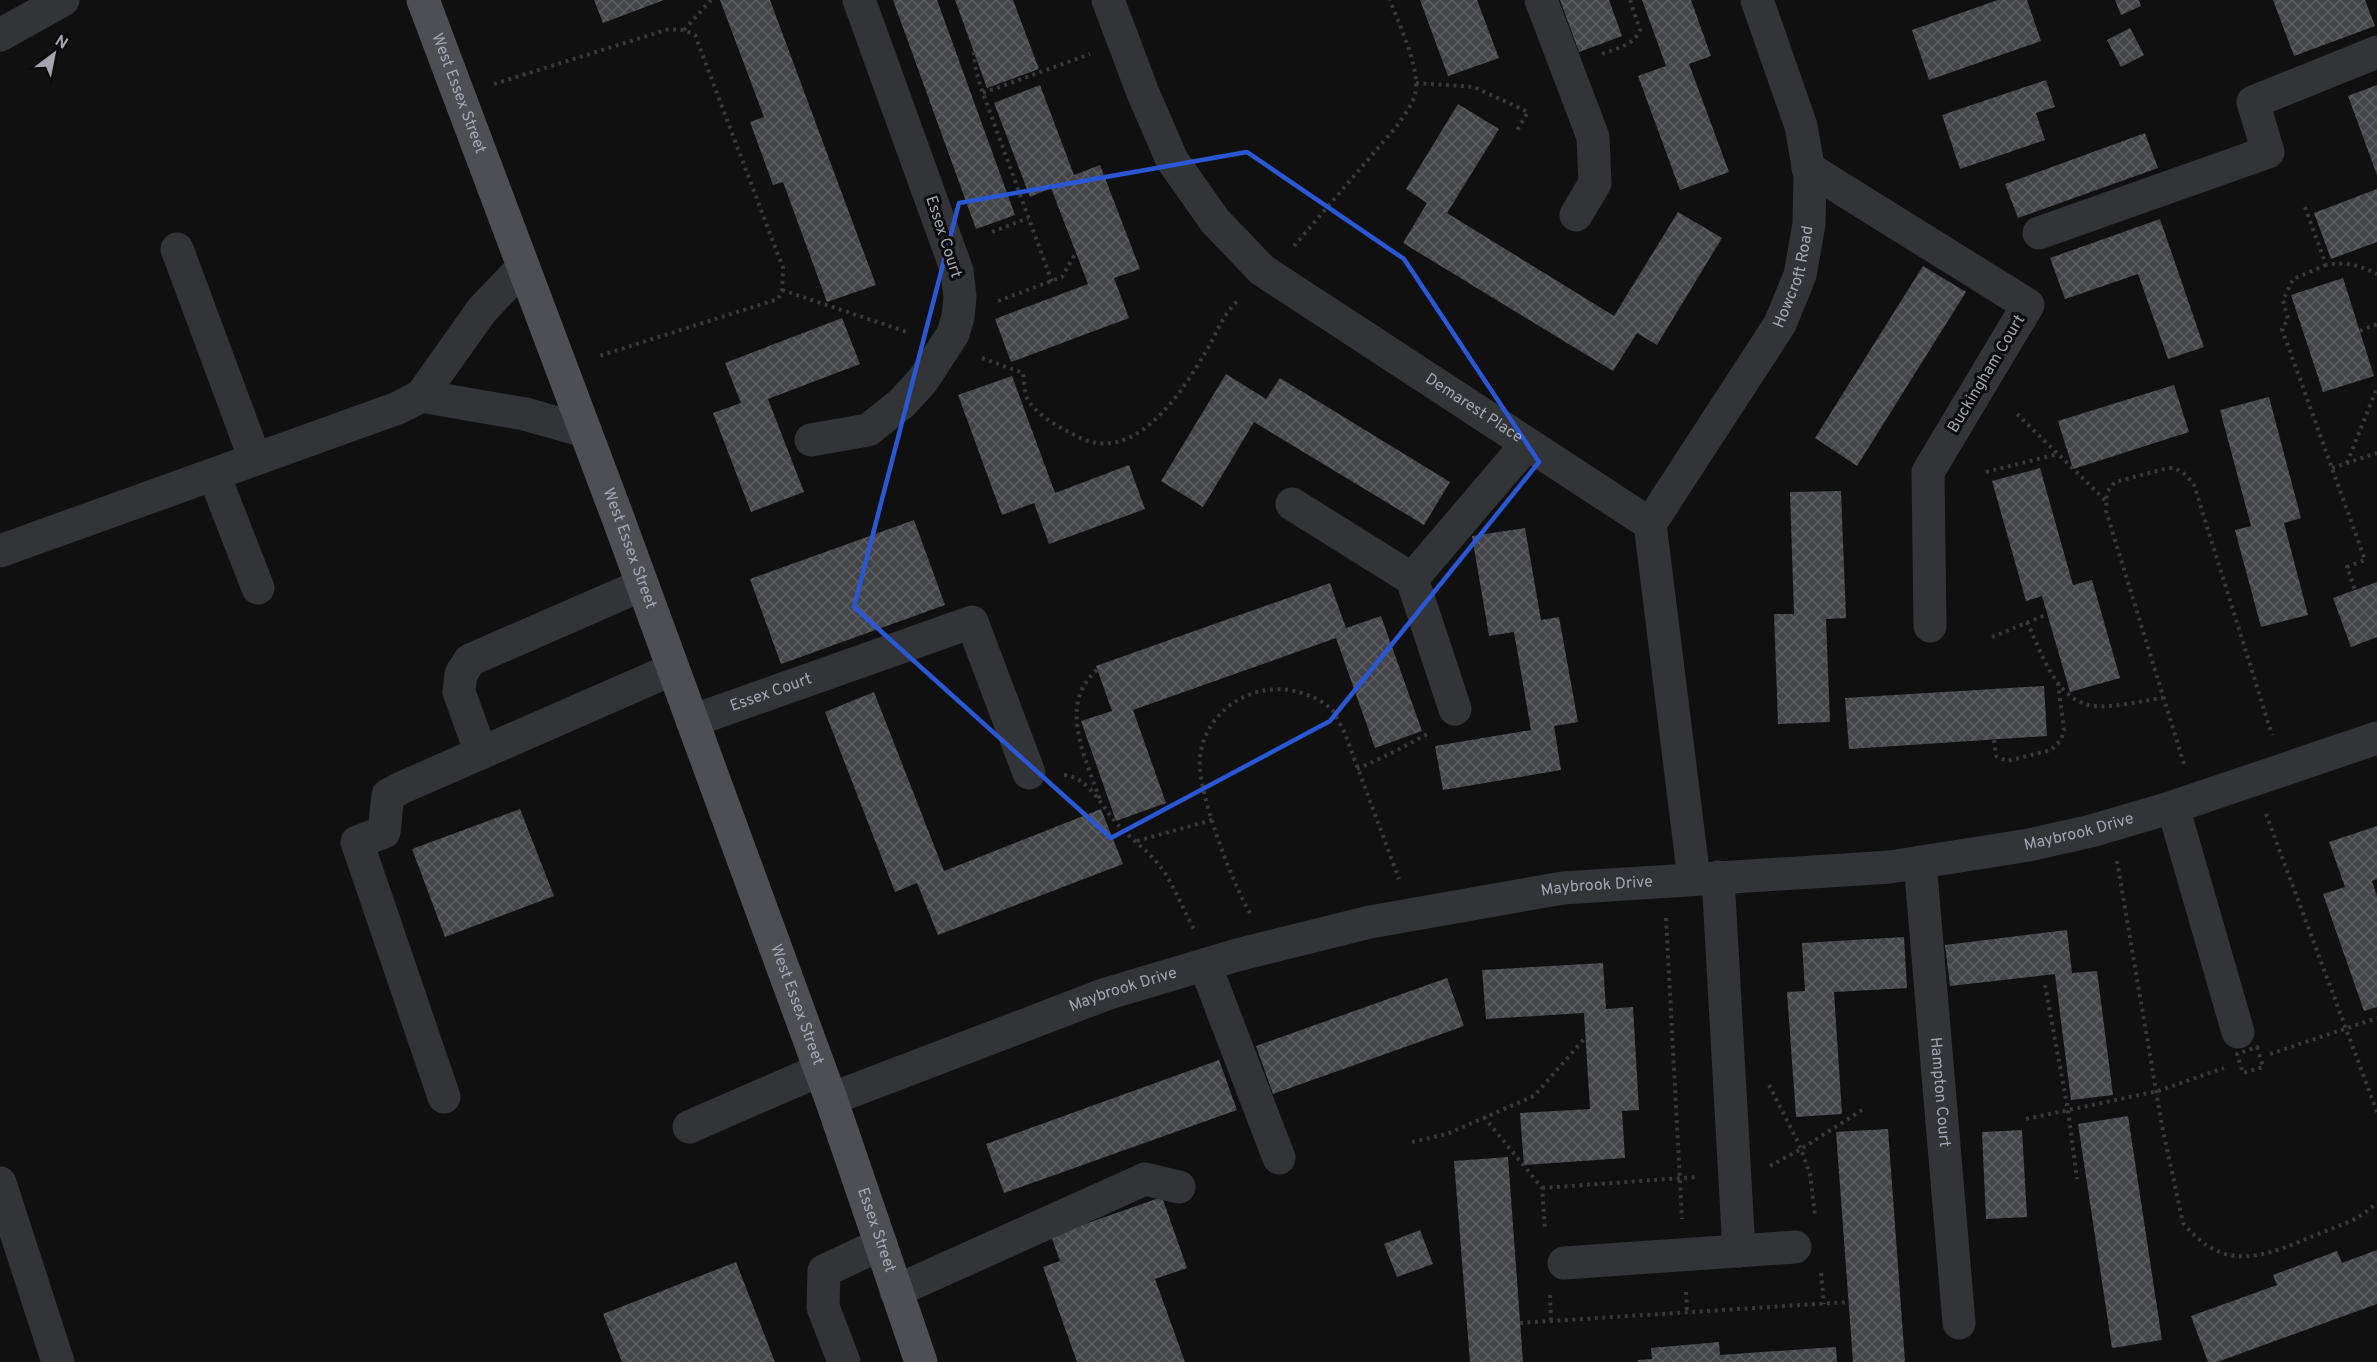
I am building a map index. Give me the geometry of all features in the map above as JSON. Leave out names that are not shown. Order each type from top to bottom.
[{"type":"main road","name":"West Essex Street","points":[[423,0],[585,431],[825,1084]]},
{"type":"main road","name":"Essex Street","points":[[825,1084],[921,1362]]},
{"type":"street","points":[[0,35],[63,0]]},
{"type":"street","name":"Essex Court","points":[[811,440],[868,430],[902,403],[923,380],[946,345],[953,334],[958,316],[960,297],[957,271],[859,0]]},
{"type":"street","name":"Demarest Place","points":[[1108,0],[1143,93],[1172,160],[1215,221],[1269,274],[1650,524]]},
{"type":"street","points":[[1540,0],[1593,137],[1595,183],[1576,214]]},
{"type":"street","name":"Howcroft Road","points":[[1650,524],[1780,324],[1800,275],[1809,224],[1808,168],[1801,126],[1757,0]]},
{"type":"street","points":[[2039,232],[2268,152],[2253,102],[2377,51]]},
{"type":"street","name":"Buckingham Court","points":[[1808,168],[2028,305],[1928,472],[1930,626]]},
{"type":"street","points":[[177,249],[255,459]]},
{"type":"street","points":[[0,551],[398,408],[421,396],[482,310],[523,267]]},
{"type":"street","points":[[421,396],[525,414],[585,431]]},
{"type":"street","points":[[1412,579],[1527,444]]},
{"type":"street","points":[[214,475],[258,588]]},
{"type":"street","points":[[1292,504],[1412,579],[1455,709]]},
{"type":"street","points":[[1650,524],[1738,1251]]},
{"type":"street","points":[[481,753],[459,692],[461,674],[470,660],[642,585]]},
{"type":"street","name":"Essex Court","points":[[692,721],[972,622],[1029,773]]},
{"type":"street","points":[[444,1097],[357,842],[384,832],[388,795],[673,669]]},
{"type":"street","name":"Maybrook Drive","points":[[688,1127],[1106,994],[1271,947],[1370,922],[1563,888],[1890,867],[2029,845],[2110,825],[2184,803],[2377,738]]},
{"type":"street","points":[[2184,803],[2239,1047]]},
{"type":"street","name":"Hampton Court","points":[[1920,862],[1959,1323]]},
{"type":"street","points":[[1209,964],[1279,1158]]},
{"type":"street","points":[[896,1290],[1145,1179],[1179,1187]]},
{"type":"street","points":[[0,1183],[58,1362]]},
{"type":"street","points":[[844,1362],[823,1307],[824,1271],[881,1244]]},
{"type":"street","points":[[1556,1275],[1684,1255],[1795,1247]]},
{"type":"path","points":[[684,30],[711,0]]},
{"type":"path","points":[[782,290],[1023,373],[1027,399],[1042,416],[1093,443],[1112,442],[1134,436],[1154,422],[1189,380],[1229,308],[1269,274],[1407,112],[1415,95],[1416,74],[1390,0]]},
{"type":"path","points":[[1567,67],[1630,44],[1636,38],[1640,30],[1630,0]]},
{"type":"path","points":[[459,95],[669,29],[684,30],[695,35],[783,268],[782,290],[778,299],[562,369]]},
{"type":"path","points":[[983,93],[1124,42]]},
{"type":"path","points":[[974,52],[975,66],[983,93],[1052,282]]},
{"type":"path","points":[[1416,83],[1474,87],[1528,112],[1516,132]]},
{"type":"path","points":[[2305,207],[2326,265]]},
{"type":"path","points":[[992,232],[1028,218]]},
{"type":"path","points":[[993,303],[1062,277],[1076,252]]},
{"type":"path","points":[[2355,590],[2347,567],[2365,560],[2282,329],[2288,319],[2283,300],[2293,279],[2326,265],[2338,262],[2377,274]]},
{"type":"path","points":[[2360,331],[2377,324]]},
{"type":"path","points":[[2347,463],[2377,388]]},
{"type":"path","points":[[2017,414],[2105,501]]},
{"type":"path","points":[[2332,468],[2377,453]]},
{"type":"path","points":[[1986,472],[2058,454]]},
{"type":"path","points":[[2184,803],[2164,698],[2106,511],[2105,501],[2107,492],[2115,482],[2168,468],[2176,468],[2186,474],[2194,485],[2268,775],[2346,1028],[2377,1112]]},
{"type":"path","points":[[1992,637],[2048,614]]},
{"type":"path","points":[[2027,622],[2058,682],[2072,697],[2086,705],[2104,706],[2164,698]]},
{"type":"path","points":[[1097,670],[1082,686],[1076,720],[1083,750],[1100,801]]},
{"type":"path","points":[[1994,740],[1996,756],[2007,761],[2051,750],[2061,740],[2064,730],[2058,682]]},
{"type":"path","points":[[1271,947],[1240,897],[1212,820],[1202,783],[1200,759],[1204,740],[1214,722],[1227,707],[1243,696],[1263,690],[1282,688],[1302,692],[1319,700],[1333,711],[1344,732],[1413,915]]},
{"type":"path","points":[[1357,769],[1430,732],[1455,709]]},
{"type":"path","points":[[1029,773],[1073,776],[1100,801],[1119,826],[1137,841],[1164,872],[1209,964]]},
{"type":"path","points":[[1137,841],[1212,820]]},
{"type":"path","points":[[2110,825],[2158,1091],[2162,1126],[2183,1223],[2206,1245],[2240,1257],[2254,1257],[2277,1251],[2361,1217],[2377,1202]]},
{"type":"path","points":[[1687,1312],[1684,1255],[1692,879]]},
{"type":"path","points":[[2045,985],[2068,1110],[2077,1179]]},
{"type":"path","points":[[2260,1057],[2377,1018]]},
{"type":"path","points":[[1412,1142],[1447,1134],[1534,1095],[1585,1038]]},
{"type":"path","points":[[2026,1119],[2158,1091],[2239,1047]]},
{"type":"path","points":[[1767,1079],[1799,1144],[1810,1174],[1815,1221]]},
{"type":"path","points":[[1484,1117],[1542,1188],[1545,1232]]},
{"type":"path","points":[[1821,1268],[1824,1304]]},
{"type":"path","points":[[1551,1321],[1556,1275]]},
{"type":"path","points":[[1520,1323],[1848,1302]]},
{"type":"highlighted area","points":[[1247,152],[1404,259],[1539,462],[1330,721],[1111,838],[854,607],[959,203]]},
{"type":"building","points":[[594,0],[664,0],[603,23]]},
{"type":"building","points":[[720,0],[770,0],[876,285],[827,302],[783,182],[773,185],[750,122],[764,117]]},
{"type":"building","points":[[893,0],[937,0],[1015,215],[976,229]]},
{"type":"building","points":[[955,0],[1013,0],[1039,69],[987,88]]},
{"type":"building","points":[[1420,0],[1477,0],[1499,58],[1448,76]]},
{"type":"building","points":[[1560,0],[1609,0],[1622,36],[1579,52]]},
{"type":"building","points":[[1642,0],[1691,0],[1711,56],[1689,64],[1729,172],[1680,190],[1638,76],[1666,66]]},
{"type":"building","points":[[1998,0],[2027,0],[2041,41],[1929,80],[1912,30]]},
{"type":"building","points":[[2115,0],[2139,0],[2141,6],[2121,15]]},
{"type":"building","points":[[2273,0],[2365,0],[2375,26],[2294,56]]},
{"type":"building","points":[[2130,28],[2144,55],[2121,67],[2107,40]]},
{"type":"building","points":[[2046,80],[2055,107],[2036,113],[2045,140],[1960,169],[1942,115]]},
{"type":"building","points":[[1040,85],[1074,175],[1100,165],[1140,269],[1114,278],[1129,318],[1011,362],[995,319],[1088,284],[1051,188],[1030,197],[994,103]]},
{"type":"building","points":[[2377,85],[2377,175],[2348,96]]},
{"type":"building","points":[[1458,104],[1499,129],[1447,213],[1614,316],[1678,212],[1722,238],[1657,345],[1637,333],[1613,371],[1403,243],[1427,203],[1406,189]]},
{"type":"building","points":[[2145,133],[2158,168],[2018,218],[2005,184]]},
{"type":"building","points":[[2377,189],[2377,242],[2331,259],[2314,213]]},
{"type":"building","points":[[2160,219],[2204,347],[2168,359],[2138,274],[2065,299],[2050,258]]},
{"type":"building","points":[[1923,266],[1966,292],[1857,466],[1815,438]]},
{"type":"building","points":[[2343,278],[2374,376],[2323,392],[2291,295]]},
{"type":"building","points":[[842,318],[860,364],[768,399],[804,492],[751,512],[713,413],[741,403],[725,363]]},
{"type":"building","points":[[1226,374],[1266,399],[1280,378],[1450,482],[1424,525],[1254,422],[1203,507],[1161,481]]},
{"type":"building","points":[[1012,376],[1055,493],[1129,465],[1145,509],[1049,544],[1034,503],[1002,515],[958,395]]},
{"type":"building","points":[[2174,385],[2189,432],[2073,469],[2058,421]]},
{"type":"building","points":[[2269,397],[2301,518],[2284,523],[2308,615],[2261,627],[2235,530],[2251,526],[2220,410]]},
{"type":"building","points":[[2040,468],[2073,585],[2092,580],[2120,678],[2070,692],[2042,596],[2026,601],[1992,481]]},
{"type":"building","points":[[1841,491],[1846,618],[1826,619],[1830,722],[1778,724],[1774,614],[1794,614],[1790,492]]},
{"type":"building","points":[[914,520],[945,605],[781,664],[750,579]]},
{"type":"building","points":[[1525,528],[1541,620],[1559,617],[1578,722],[1554,726],[1561,770],[1443,790],[1435,746],[1531,730],[1514,632],[1489,636],[1472,536]]},
{"type":"building","points":[[2377,582],[2377,637],[2351,647],[2333,598]]},
{"type":"building","points":[[1330,583],[1346,628],[1381,616],[1422,731],[1375,748],[1336,638],[1133,710],[1166,803],[1116,821],[1081,721],[1112,711],[1096,666]]},
{"type":"building","points":[[2044,686],[2047,736],[1849,749],[1845,698]]},
{"type":"building","points":[[874,692],[944,871],[1101,809],[1123,864],[938,935],[917,883],[895,892],[825,712]]},
{"type":"building","points":[[520,809],[554,896],[445,937],[412,849]]},
{"type":"building","points":[[2377,826],[2377,879],[2372,881],[2377,896],[2377,1007],[2364,1011],[2323,894],[2345,887],[2329,842]]},
{"type":"building","points":[[2067,930],[2072,973],[2097,971],[2113,1095],[2071,1100],[2055,974],[1950,986],[1945,945]]},
{"type":"building","points":[[1904,937],[1907,988],[1834,992],[1842,1114],[1796,1117],[1787,992],[1805,991],[1802,943]]},
{"type":"building","points":[[1603,963],[1606,1009],[1633,1007],[1639,1110],[1622,1111],[1625,1158],[1524,1165],[1520,1113],[1590,1109],[1584,1013],[1486,1019],[1482,970]]},
{"type":"building","points":[[1447,978],[1464,1026],[1273,1094],[1256,1046]]},
{"type":"building","points":[[1219,1060],[1237,1110],[1004,1193],[986,1144]]},
{"type":"building","points":[[2128,1116],[2162,1340],[2112,1348],[2078,1124]]},
{"type":"building","points":[[1888,1129],[1905,1362],[1853,1362],[1836,1132]]},
{"type":"building","points":[[2022,1130],[2027,1217],[1986,1219],[1982,1132]]},
{"type":"building","points":[[1508,1157],[1523,1362],[1470,1362],[1454,1161]]},
{"type":"building","points":[[1162,1197],[1187,1268],[1155,1279],[1185,1362],[1077,1362],[1043,1267],[1060,1261],[1051,1236]]},
{"type":"building","points":[[1420,1230],[1433,1264],[1397,1277],[1384,1244]]},
{"type":"building","points":[[2377,1250],[2377,1304],[2217,1362],[2208,1362],[2191,1316],[2277,1285],[2273,1275],[2337,1251],[2342,1263]]},
{"type":"building","points":[[736,1262],[775,1362],[622,1362],[603,1314]]},
{"type":"building","points":[[1719,1342],[1720,1355],[1836,1347],[1837,1362],[1638,1362],[1638,1360],[1652,1359],[1651,1348]]}]
